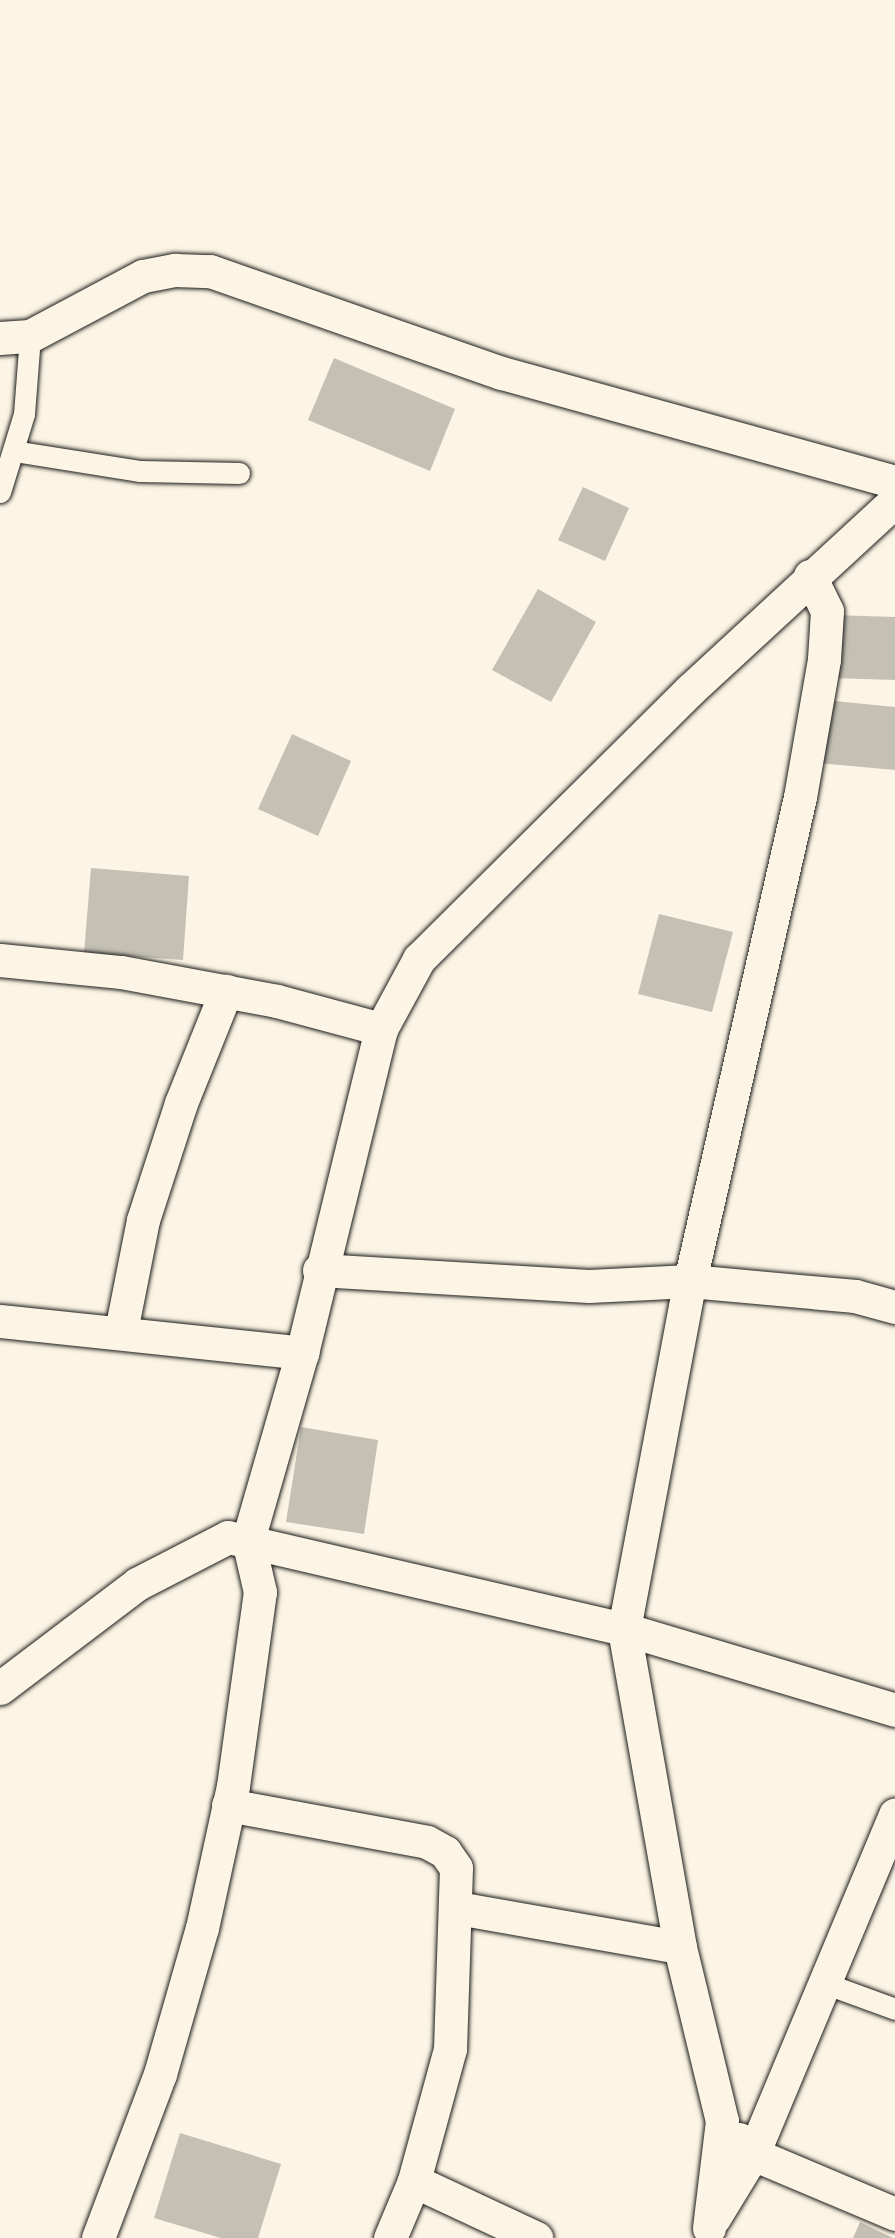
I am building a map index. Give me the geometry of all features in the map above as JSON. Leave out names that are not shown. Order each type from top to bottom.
[{"type":"street","points":[[15,337],[143,276],[175,270],[210,271],[502,373],[895,482]]},
{"type":"street","points":[[98,2238],[160,2074],[202,1929],[228,1805],[260,1592],[248,1540],[302,1353],[320,1270],[381,1029],[419,959],[810,576],[895,501]]},
{"type":"street","points":[[706,2233],[722,2121],[680,1947],[624,1629],[690,1281],[800,797],[822,670],[827,611],[810,576]]},
{"type":"street","points":[[0,960],[121,972],[226,991],[381,1029]]},
{"type":"street","points":[[121,1331],[143,1220],[181,1103],[226,991]]},
{"type":"street","points":[[320,1270],[589,1286],[690,1281],[855,1296],[895,1307]]},
{"type":"street","points":[[0,1321],[121,1331],[302,1353]]},
{"type":"street","points":[[0,1688],[137,1584],[228,1537],[624,1629],[895,1710]]},
{"type":"street","points":[[228,1805],[426,1842],[445,1852],[456,1868],[458,1908],[450,2049],[414,2181],[390,2238]]},
{"type":"street","points":[[706,2233],[753,2154],[895,1814]]},
{"type":"street","points":[[458,1908],[680,1947]]},
{"type":"street","points":[[722,2121],[753,2154],[895,2214]]},
{"type":"street","points":[[414,2181],[536,2238]]},
{"type":"lane","points":[[0,492],[24,414],[15,337]]},
{"type":"lane","points":[[14,452],[140,471],[238,474]]},
{"type":"lane","points":[[824,1983],[895,2009]]},
{"type":"building","points":[[334,358],[455,409],[430,471],[308,420]]},
{"type":"building","points":[[583,487],[629,508],[605,561],[558,540]]},
{"type":"building","points":[[538,589],[596,622],[551,702],[492,670]]},
{"type":"building","points":[[833,615],[895,617],[895,680],[831,678]]},
{"type":"building","points":[[824,700],[895,707],[895,770],[818,763]]},
{"type":"building","points":[[292,734],[351,761],[318,836],[258,809]]},
{"type":"building","points":[[91,868],[189,876],[183,960],[84,953]]},
{"type":"building","points":[[659,914],[733,932],[712,1012],[638,994]]},
{"type":"building","points":[[301,1427],[378,1440],[364,1534],[286,1522]]},
{"type":"building","points":[[180,2133],[281,2164],[258,2238],[221,2238],[154,2218]]},
{"type":"building","points":[[860,2222],[893,2238],[853,2238]]}]
